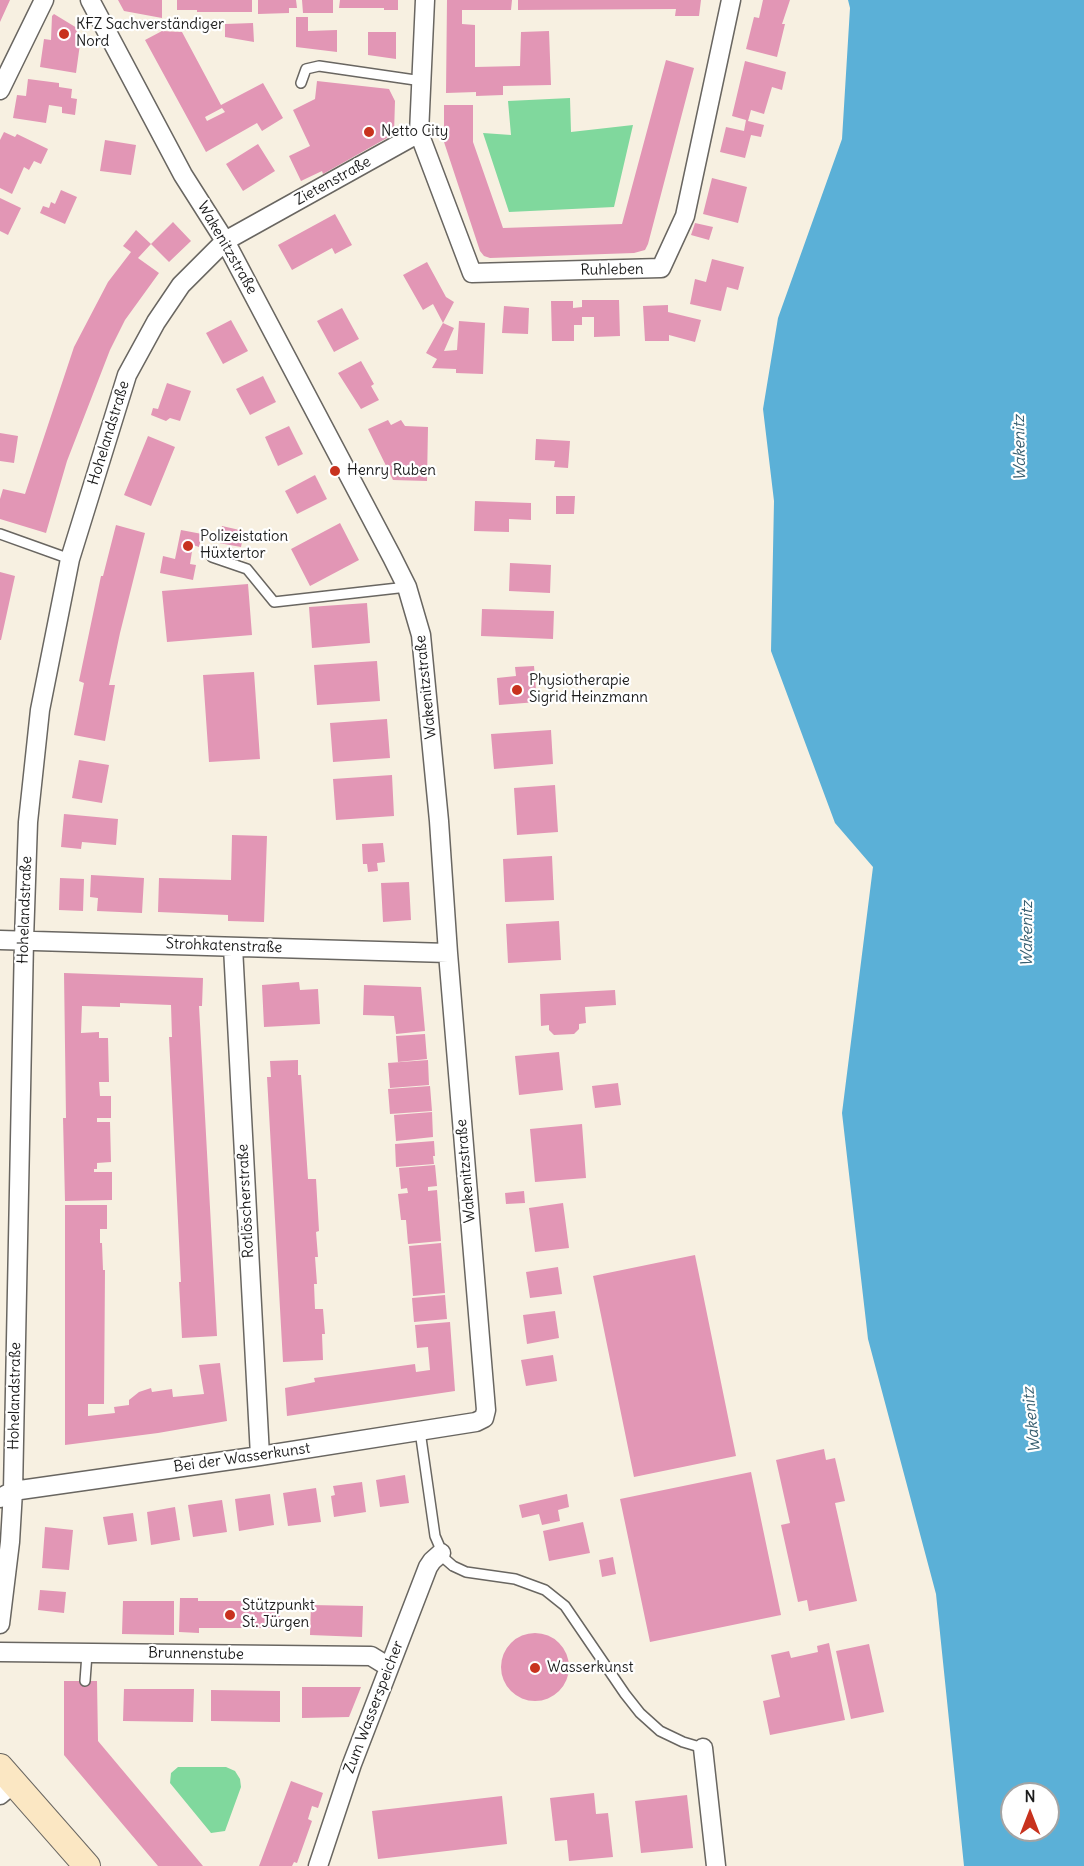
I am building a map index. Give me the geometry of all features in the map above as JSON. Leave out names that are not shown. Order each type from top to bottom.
[{"type":"main road","points":[[3,1776],[87,1866]]},
{"type":"street","points":[[0,90],[44,0]]},
{"type":"street","name":"Wakenitzstraße","points":[[90,0],[183,175],[225,241],[407,587],[421,634],[439,821],[486,1410],[484,1418]]},
{"type":"street","points":[[418,132],[425,0]]},
{"type":"street","name":"Ruhleben","points":[[418,132],[472,273],[661,268],[685,216],[731,0]]},
{"type":"street","name":"Zietenstraße","points":[[225,241],[418,132]]},
{"type":"street","name":"Hohelandstraße","points":[[0,1624],[10,1542],[7,1495],[28,822],[40,711],[70,559],[128,375],[156,322],[181,285],[225,241]]},
{"type":"street","name":"Strohkatenstraße","points":[[0,940],[448,954]]},
{"type":"street","name":"Rotlöscherstraße","points":[[233,947],[260,1456]]},
{"type":"street","name":"Bei der Wasserkunst","points":[[7,1495],[476,1422],[484,1418]]},
{"type":"street","name":"Zum Wasserspeicher","points":[[318,1866],[352,1764],[428,1567],[441,1553]]},
{"type":"street","name":"Brunnenstube","points":[[0,1652],[371,1656],[389,1667]]},
{"type":"street","points":[[703,1748],[716,1866]]},
{"type":"lane","points":[[301,83],[306,69],[320,66],[422,81]]},
{"type":"lane","points":[[0,534],[70,559]]},
{"type":"lane","points":[[212,557],[247,569],[274,602],[407,587]]},
{"type":"lane","points":[[420,1431],[435,1536],[441,1553],[453,1566],[466,1572],[515,1579],[545,1590],[565,1606],[640,1713],[660,1731],[703,1748]]},
{"type":"lane","points":[[85,1681],[87,1654]]},
{"type":"green space","points":[[570,98],[571,132],[633,125],[614,207],[509,212],[483,133],[511,135],[508,101]]},
{"type":"green space","points":[[178,1767],[226,1767],[235,1771],[240,1779],[241,1787],[225,1831],[211,1833],[170,1783],[171,1773]]},
{"type":"water","name":"Wakenitz","points":[[848,0],[1084,0],[1084,1866],[964,1866],[936,1594],[868,1339],[842,1113],[873,867],[835,823],[771,651],[774,501],[763,409],[778,318],[842,139],[850,8]]},
{"type":"building","points":[[0,0],[10,0],[0,22]]},
{"type":"building","points":[[118,0],[162,0],[162,18],[124,11]]},
{"type":"building","points":[[177,0],[252,0],[252,12],[177,10]]},
{"type":"building","points":[[258,0],[296,0],[297,8],[289,8],[289,13],[258,14]]},
{"type":"building","points":[[302,0],[333,0],[333,13],[303,13]]},
{"type":"building","points":[[340,0],[398,0],[398,10],[339,8]]},
{"type":"building","points":[[447,0],[512,0],[511,10],[462,10],[462,24],[475,25],[475,67],[520,66],[521,32],[549,31],[551,85],[503,86],[503,95],[476,96],[476,92],[446,93]]},
{"type":"building","points":[[518,0],[701,0],[699,16],[675,16],[676,9],[518,10]]},
{"type":"building","points":[[763,0],[790,0],[782,24],[785,24],[777,57],[746,49],[754,17],[759,18]]},
{"type":"building","points":[[54,14],[77,28],[76,44],[80,44],[76,73],[40,67],[44,39],[51,40]]},
{"type":"building","points":[[296,17],[308,17],[308,31],[337,30],[337,52],[296,47]]},
{"type":"building","points":[[253,23],[254,42],[225,37],[225,24]]},
{"type":"building","points":[[162,31],[182,32],[221,105],[263,83],[283,118],[262,131],[257,123],[206,152],[145,40]],"holes":[[[222,108],[225,112],[207,121],[205,117]]]},
{"type":"building","points":[[368,32],[396,32],[396,59],[368,55]]},
{"type":"building","points":[[666,60],[694,68],[645,250],[634,253],[490,258],[484,256],[480,251],[444,142],[444,105],[473,105],[473,142],[503,228],[622,224]]},
{"type":"building","points":[[745,61],[786,72],[782,90],[772,87],[764,114],[751,110],[748,121],[764,125],[761,137],[751,135],[745,158],[720,152],[726,127],[744,131],[746,120],[732,116]]},
{"type":"building","points":[[28,79],[59,83],[59,87],[72,89],[71,98],[77,99],[75,115],[62,113],[62,107],[49,105],[46,123],[13,118],[17,95],[26,96]]},
{"type":"building","points":[[317,81],[389,89],[395,101],[394,134],[323,174],[322,171],[301,181],[289,156],[310,146],[293,110],[315,99]]},
{"type":"building","points":[[4,132],[15,137],[17,134],[48,149],[41,164],[34,161],[29,170],[24,167],[12,194],[0,188],[0,140]]},
{"type":"building","points":[[105,140],[136,145],[131,175],[100,171]]},
{"type":"building","points":[[258,144],[275,171],[243,191],[226,164]]},
{"type":"building","points":[[712,178],[747,187],[738,223],[703,214]]},
{"type":"building","points":[[61,190],[77,197],[65,224],[40,213],[43,206],[49,208],[51,202],[55,204]]},
{"type":"building","points":[[0,198],[21,208],[8,235],[0,231]]},
{"type":"building","points":[[335,214],[352,245],[335,254],[332,248],[292,270],[278,245]]},
{"type":"building","points":[[173,222],[191,241],[169,262],[151,244]]},
{"type":"building","points":[[695,223],[713,227],[709,240],[691,235]]},
{"type":"building","points":[[136,230],[151,244],[138,258],[159,273],[125,320],[110,350],[67,461],[46,533],[0,519],[0,499],[3,489],[25,494],[74,347],[108,282],[131,252],[123,246]]},
{"type":"building","points":[[712,259],[744,267],[738,290],[727,287],[721,311],[690,304],[695,279],[706,282]]},
{"type":"building","points":[[427,262],[446,297],[454,302],[443,323],[433,304],[423,310],[403,275]]},
{"type":"building","points":[[582,300],[619,300],[620,336],[594,337],[594,317],[582,317],[582,325],[574,325],[574,341],[552,341],[551,301],[573,301],[573,308],[582,307]]},
{"type":"building","points":[[668,305],[668,312],[701,320],[695,342],[669,335],[669,341],[645,341],[643,306]]},
{"type":"building","points":[[504,306],[529,308],[528,334],[502,333]]},
{"type":"building","points":[[342,308],[359,339],[334,352],[317,321]]},
{"type":"building","points":[[231,320],[248,351],[223,364],[206,333]]},
{"type":"building","points":[[459,321],[485,323],[483,374],[456,373],[456,369],[432,368],[437,359],[426,353],[443,323],[454,328],[444,351],[457,350]]},
{"type":"building","points":[[361,361],[374,384],[371,386],[379,400],[361,409],[338,373]]},
{"type":"building","points":[[263,376],[276,402],[250,415],[236,389]]},
{"type":"building","points":[[167,383],[191,391],[180,421],[170,418],[166,421],[151,415],[153,408],[158,409]]},
{"type":"building","points":[[388,420],[391,425],[401,420],[405,426],[428,427],[427,481],[393,480],[368,429]]},
{"type":"building","points":[[289,426],[303,454],[278,466],[265,437]]},
{"type":"building","points":[[0,433],[18,436],[14,463],[0,461]]},
{"type":"building","points":[[148,436],[175,447],[151,506],[124,495]]},
{"type":"building","points":[[536,439],[570,441],[568,468],[554,467],[555,461],[535,460]]},
{"type":"building","points":[[315,475],[327,499],[297,514],[285,491]]},
{"type":"building","points":[[556,496],[575,496],[574,514],[556,514]]},
{"type":"building","points":[[475,501],[531,503],[531,520],[509,519],[509,532],[474,531]]},
{"type":"building","points":[[340,523],[359,560],[310,586],[291,549]]},
{"type":"building","points":[[116,525],[145,533],[109,685],[115,685],[105,741],[74,735],[84,683],[79,681],[101,576],[103,576]]},
{"type":"building","points":[[222,526],[244,531],[241,547],[219,543]]},
{"type":"building","points":[[181,530],[202,534],[199,547],[193,545],[190,564],[196,565],[193,580],[160,573],[163,556],[175,559]]},
{"type":"building","points":[[510,563],[551,565],[550,593],[509,591]]},
{"type":"building","points":[[0,572],[15,576],[1,640],[0,640]]},
{"type":"building","points":[[248,584],[252,635],[167,642],[162,591]]},
{"type":"building","points":[[367,603],[370,643],[312,648],[309,607]]},
{"type":"building","points":[[482,609],[554,611],[553,639],[481,636]]},
{"type":"building","points":[[377,661],[380,701],[317,705],[314,665]]},
{"type":"building","name":"Physiotherapie Sigrid Heinzmann","points":[[534,666],[537,702],[499,705],[497,678],[516,676],[515,667]]},
{"type":"building","points":[[254,672],[260,759],[209,762],[203,675]]},
{"type":"building","points":[[387,719],[390,758],[333,762],[330,723]]},
{"type":"building","points":[[551,730],[553,764],[494,769],[491,734]]},
{"type":"building","points":[[79,760],[109,765],[102,803],[72,798]]},
{"type":"building","points":[[392,775],[394,816],[336,820],[333,779]]},
{"type":"building","points":[[555,785],[558,832],[517,835],[514,788]]},
{"type":"building","points":[[64,814],[118,819],[116,845],[82,842],[81,849],[61,847]]},
{"type":"building","points":[[232,835],[267,836],[264,922],[228,921],[228,915],[158,912],[159,878],[231,880]]},
{"type":"building","points":[[383,843],[385,862],[377,863],[378,871],[368,872],[367,864],[363,864],[362,844]]},
{"type":"building","points":[[552,856],[554,900],[505,902],[503,859]]},
{"type":"building","points":[[91,875],[144,878],[142,913],[97,911],[98,898],[90,897]]},
{"type":"building","points":[[60,878],[84,879],[83,911],[59,910]]},
{"type":"building","points":[[409,882],[411,920],[383,922],[381,883]]},
{"type":"building","points":[[559,921],[561,960],[508,963],[506,924]]},
{"type":"building","points":[[64,973],[203,978],[202,1006],[199,1006],[217,1336],[182,1338],[169,1037],[172,1037],[171,1005],[120,1003],[120,1007],[82,1006],[81,1033],[99,1032],[99,1038],[108,1038],[109,1082],[99,1082],[100,1096],[111,1096],[111,1118],[97,1118],[97,1122],[110,1122],[111,1162],[97,1163],[97,1169],[94,1169],[94,1172],[112,1172],[112,1200],[65,1201]]},
{"type":"building","points":[[299,982],[300,990],[318,989],[320,1024],[264,1027],[262,985]]},
{"type":"building","points":[[364,985],[421,987],[425,1031],[396,1034],[394,1016],[363,1015]]},
{"type":"building","points":[[615,990],[616,1005],[585,1007],[586,1023],[579,1024],[579,1029],[574,1034],[554,1035],[549,1030],[549,1025],[541,1026],[540,994]]},
{"type":"building","points":[[425,1034],[427,1059],[398,1062],[396,1036]]},
{"type":"building","points":[[559,1052],[563,1090],[519,1095],[515,1056]]},
{"type":"building","points":[[298,1060],[308,1179],[316,1179],[319,1231],[316,1232],[318,1257],[315,1257],[317,1284],[314,1284],[315,1309],[323,1309],[325,1334],[322,1334],[323,1360],[283,1362],[267,1077],[271,1077],[270,1061]]},
{"type":"building","points":[[428,1060],[429,1085],[390,1088],[388,1063]]},
{"type":"building","points":[[618,1083],[621,1105],[595,1108],[592,1086]]},
{"type":"building","points":[[430,1086],[432,1111],[390,1114],[388,1089]]},
{"type":"building","points":[[432,1112],[433,1137],[396,1141],[394,1115]]},
{"type":"building","points":[[582,1124],[586,1178],[535,1182],[530,1129]]},
{"type":"building","points":[[434,1141],[434,1164],[396,1167],[395,1144]]},
{"type":"building","points":[[435,1165],[437,1186],[428,1187],[428,1191],[437,1190],[441,1241],[408,1244],[406,1220],[401,1220],[398,1194],[408,1193],[407,1188],[401,1189],[399,1168]]},
{"type":"building","points":[[524,1191],[525,1203],[506,1204],[505,1193]]},
{"type":"building","points":[[563,1203],[569,1248],[535,1252],[529,1208]]},
{"type":"building","points":[[65,1205],[107,1205],[107,1229],[100,1229],[103,1270],[105,1270],[104,1404],[88,1404],[88,1416],[115,1413],[114,1407],[129,1405],[129,1400],[139,1392],[151,1388],[152,1392],[172,1389],[173,1397],[204,1394],[199,1365],[220,1363],[227,1421],[65,1445]]},
{"type":"building","points":[[441,1243],[445,1293],[413,1296],[409,1246]]},
{"type":"building","points":[[695,1255],[736,1456],[634,1477],[593,1276]]},
{"type":"building","points":[[558,1267],[562,1294],[530,1298],[526,1272]]},
{"type":"building","points":[[445,1295],[447,1319],[414,1322],[412,1298]]},
{"type":"building","points":[[555,1311],[559,1338],[527,1344],[523,1315]]},
{"type":"building","points":[[450,1322],[455,1391],[287,1416],[285,1388],[315,1382],[314,1378],[415,1364],[416,1372],[430,1370],[428,1347],[417,1348],[415,1325]]},
{"type":"building","points":[[553,1355],[557,1381],[526,1386],[521,1360]]},
{"type":"building","points":[[824,1449],[826,1460],[835,1458],[845,1501],[835,1503],[857,1601],[809,1611],[807,1600],[798,1602],[781,1525],[790,1523],[776,1460]]},
{"type":"building","points":[[751,1472],[781,1615],[650,1642],[620,1499]]},
{"type":"building","points":[[405,1475],[409,1503],[380,1507],[376,1480]]},
{"type":"building","points":[[362,1482],[366,1512],[334,1517],[331,1496],[335,1495],[333,1486]]},
{"type":"building","points":[[316,1488],[321,1522],[288,1526],[283,1493]]},
{"type":"building","points":[[270,1494],[274,1525],[239,1531],[235,1499]]},
{"type":"building","points":[[567,1494],[569,1507],[558,1510],[560,1521],[542,1525],[539,1514],[522,1518],[519,1505]]},
{"type":"building","points":[[222,1500],[227,1532],[193,1537],[188,1505]]},
{"type":"building","points":[[175,1507],[180,1540],[151,1545],[147,1512]]},
{"type":"building","points":[[133,1513],[137,1541],[108,1545],[103,1517]]},
{"type":"building","points":[[583,1522],[590,1553],[549,1561],[543,1531]]},
{"type":"building","points":[[45,1527],[73,1530],[69,1570],[42,1568]]},
{"type":"building","points":[[613,1557],[616,1574],[602,1577],[599,1560]]},
{"type":"building","points":[[40,1590],[66,1592],[64,1613],[38,1610]]},
{"type":"building","name":"Stützpunkt St. Jürgen","points":[[180,1598],[198,1598],[198,1601],[280,1601],[280,1628],[199,1628],[199,1633],[179,1632]]},
{"type":"building","points":[[123,1601],[174,1601],[174,1635],[122,1634]]},
{"type":"building","points":[[311,1605],[363,1606],[362,1637],[310,1635]]},
{"type":"building","name":"Wasserkunst","points":[[528,1633],[542,1633],[554,1638],[564,1648],[569,1667],[564,1686],[554,1696],[542,1701],[528,1701],[516,1696],[506,1686],[501,1674],[501,1660],[506,1648],[516,1638]]},
{"type":"building","points":[[829,1643],[845,1720],[770,1735],[763,1701],[780,1697],[771,1655],[789,1651],[791,1658],[818,1652],[817,1646]]},
{"type":"building","points":[[869,1644],[884,1712],[851,1719],[836,1651]]},
{"type":"building","points":[[64,1681],[97,1681],[98,1741],[203,1866],[158,1866],[64,1755]]},
{"type":"building","points":[[302,1687],[361,1687],[349,1717],[302,1718]]},
{"type":"building","points":[[124,1689],[194,1689],[193,1722],[123,1721]]},
{"type":"building","points":[[211,1690],[280,1691],[280,1722],[211,1721]]},
{"type":"building","points":[[291,1781],[323,1793],[318,1808],[312,1806],[308,1819],[312,1821],[297,1863],[294,1862],[292,1866],[259,1866]]},
{"type":"building","points":[[594,1793],[596,1814],[608,1813],[613,1857],[569,1861],[567,1840],[555,1841],[550,1798]]},
{"type":"building","points":[[687,1795],[693,1848],[641,1853],[635,1801]]},
{"type":"building","points":[[502,1796],[507,1844],[378,1859],[372,1811]]},
{"type":"place","name":"KFZ Sachverständiger Nord","points":[[64,34]]},
{"type":"place","name":"Netto City","points":[[369,132]]},
{"type":"place","name":"Henry Ruben","points":[[335,471]]},
{"type":"place","name":"Polizeistation Hüxtertor","points":[[188,546]]},
{"type":"place","name":"Physiotherapie Sigrid Heinzmann","points":[[517,690]]},
{"type":"place","name":"Stützpunkt St. Jürgen","points":[[230,1615]]},
{"type":"place","name":"Wasserkunst","points":[[535,1668]]}]
